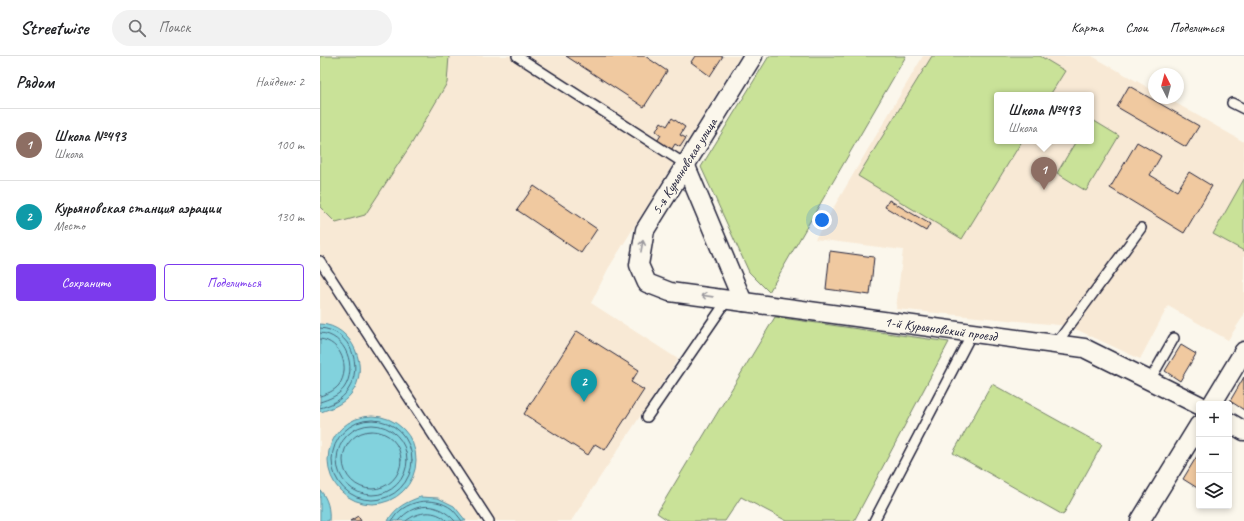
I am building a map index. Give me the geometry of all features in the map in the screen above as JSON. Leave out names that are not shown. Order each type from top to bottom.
[{"type":"street","name":"5-я Курьяновская улица","points":[[647,283],[639,265],[645,230],[753,56]]},
{"type":"street","points":[[685,164],[736,300]]},
{"type":"street","name":"1-й Курьяновский проезд","points":[[647,283],[670,292],[1084,348],[1196,403]]},
{"type":"street","points":[[1214,401],[1244,351]]},
{"type":"street","points":[[1232,424],[1244,431]]},
{"type":"street","points":[[1141,521],[1196,429]]},
{"type":"lane","points":[[517,56],[685,164]]},
{"type":"lane","points":[[1232,103],[1244,109]]},
{"type":"lane","points":[[1056,344],[1141,228]]},
{"type":"lane","points":[[320,262],[489,521]]},
{"type":"lane","points":[[647,417],[736,300]]},
{"type":"lane","points":[[874,521],[972,333]]},
{"type":"lane","points":[[1150,380],[1174,338]]},
{"type":"shaded area","points":[[320,56],[740,56],[608,269],[591,303],[678,359],[571,521],[320,521]]},
{"type":"shaded area","points":[[923,56],[1092,56],[1148,88],[1148,104],[1178,104],[1244,142],[1244,315],[1228,340],[1168,306],[1140,359],[1069,326],[896,309],[903,250],[815,239]]},
{"type":"green space","points":[[320,56],[449,56],[447,83],[412,143],[365,215],[336,223],[320,207]]},
{"type":"green space","points":[[769,56],[906,56],[769,292],[749,272],[701,167]]},
{"type":"green space","points":[[932,56],[1040,56],[1065,71],[1052,92],[994,92],[994,144],[1020,144],[962,239],[858,176]]},
{"type":"green space","points":[[1094,121],[1119,136],[1086,191],[1057,173],[1074,144],[1094,144]]},
{"type":"green space","points":[[1244,179],[1244,251],[1213,234]]},
{"type":"green space","points":[[775,317],[949,342],[854,521],[787,521],[741,497],[725,521],[669,521],[657,513]]},
{"type":"green space","points":[[992,384],[1102,445],[1063,515],[953,453]]},
{"type":"water","points":[[320,324],[332,326],[342,332],[350,340],[359,361],[357,384],[351,394],[337,405],[321,412],[320,411]]},
{"type":"water","points":[[372,416],[389,419],[397,423],[409,435],[413,443],[416,460],[413,477],[409,485],[397,497],[389,501],[372,504],[355,501],[347,497],[335,485],[331,477],[328,460],[331,443],[335,435],[347,423],[355,419]]},
{"type":"water","points":[[320,490],[328,505],[329,521],[320,521]]},
{"type":"water","points":[[420,497],[438,498],[454,506],[466,521],[388,521],[394,512],[406,503]]},
{"type":"building","points":[[566,56],[645,56],[667,71],[644,107]]},
{"type":"building","points":[[695,56],[723,56],[710,76],[691,62]]},
{"type":"building","points":[[1129,86],[1148,97],[1148,104],[1160,104],[1199,126],[1186,147],[1117,107]]},
{"type":"building","points":[[672,118],[685,127],[680,135],[686,138],[680,147],[675,144],[670,152],[656,143],[661,135],[656,131],[661,122],[667,126]]},
{"type":"building","points":[[1137,142],[1161,156],[1150,175],[1177,191],[1189,172],[1212,186],[1184,233],[1110,188]]},
{"type":"building","points":[[534,186],[597,229],[581,253],[517,210]]},
{"type":"building","points":[[889,200],[930,224],[926,231],[885,207]]},
{"type":"building","points":[[830,251],[874,257],[870,295],[826,289]]},
{"type":"building","points":[[577,331],[639,370],[631,382],[644,390],[605,450],[595,444],[588,455],[524,414]]},
{"type":"building","points":[[1181,345],[1196,354],[1180,381],[1165,371]]},
{"type":"building","points":[[1244,377],[1244,410],[1230,401]]},
{"type":"building","points":[[1196,458],[1196,487],[1183,479]]},
{"type":"building","points":[[358,516],[361,521],[350,521]]},
{"type":"place","name":"Школа №493","points":[[1044,190]]},
{"type":"place","name":"Курьяновская станция аэрации","points":[[584,402]]}]
